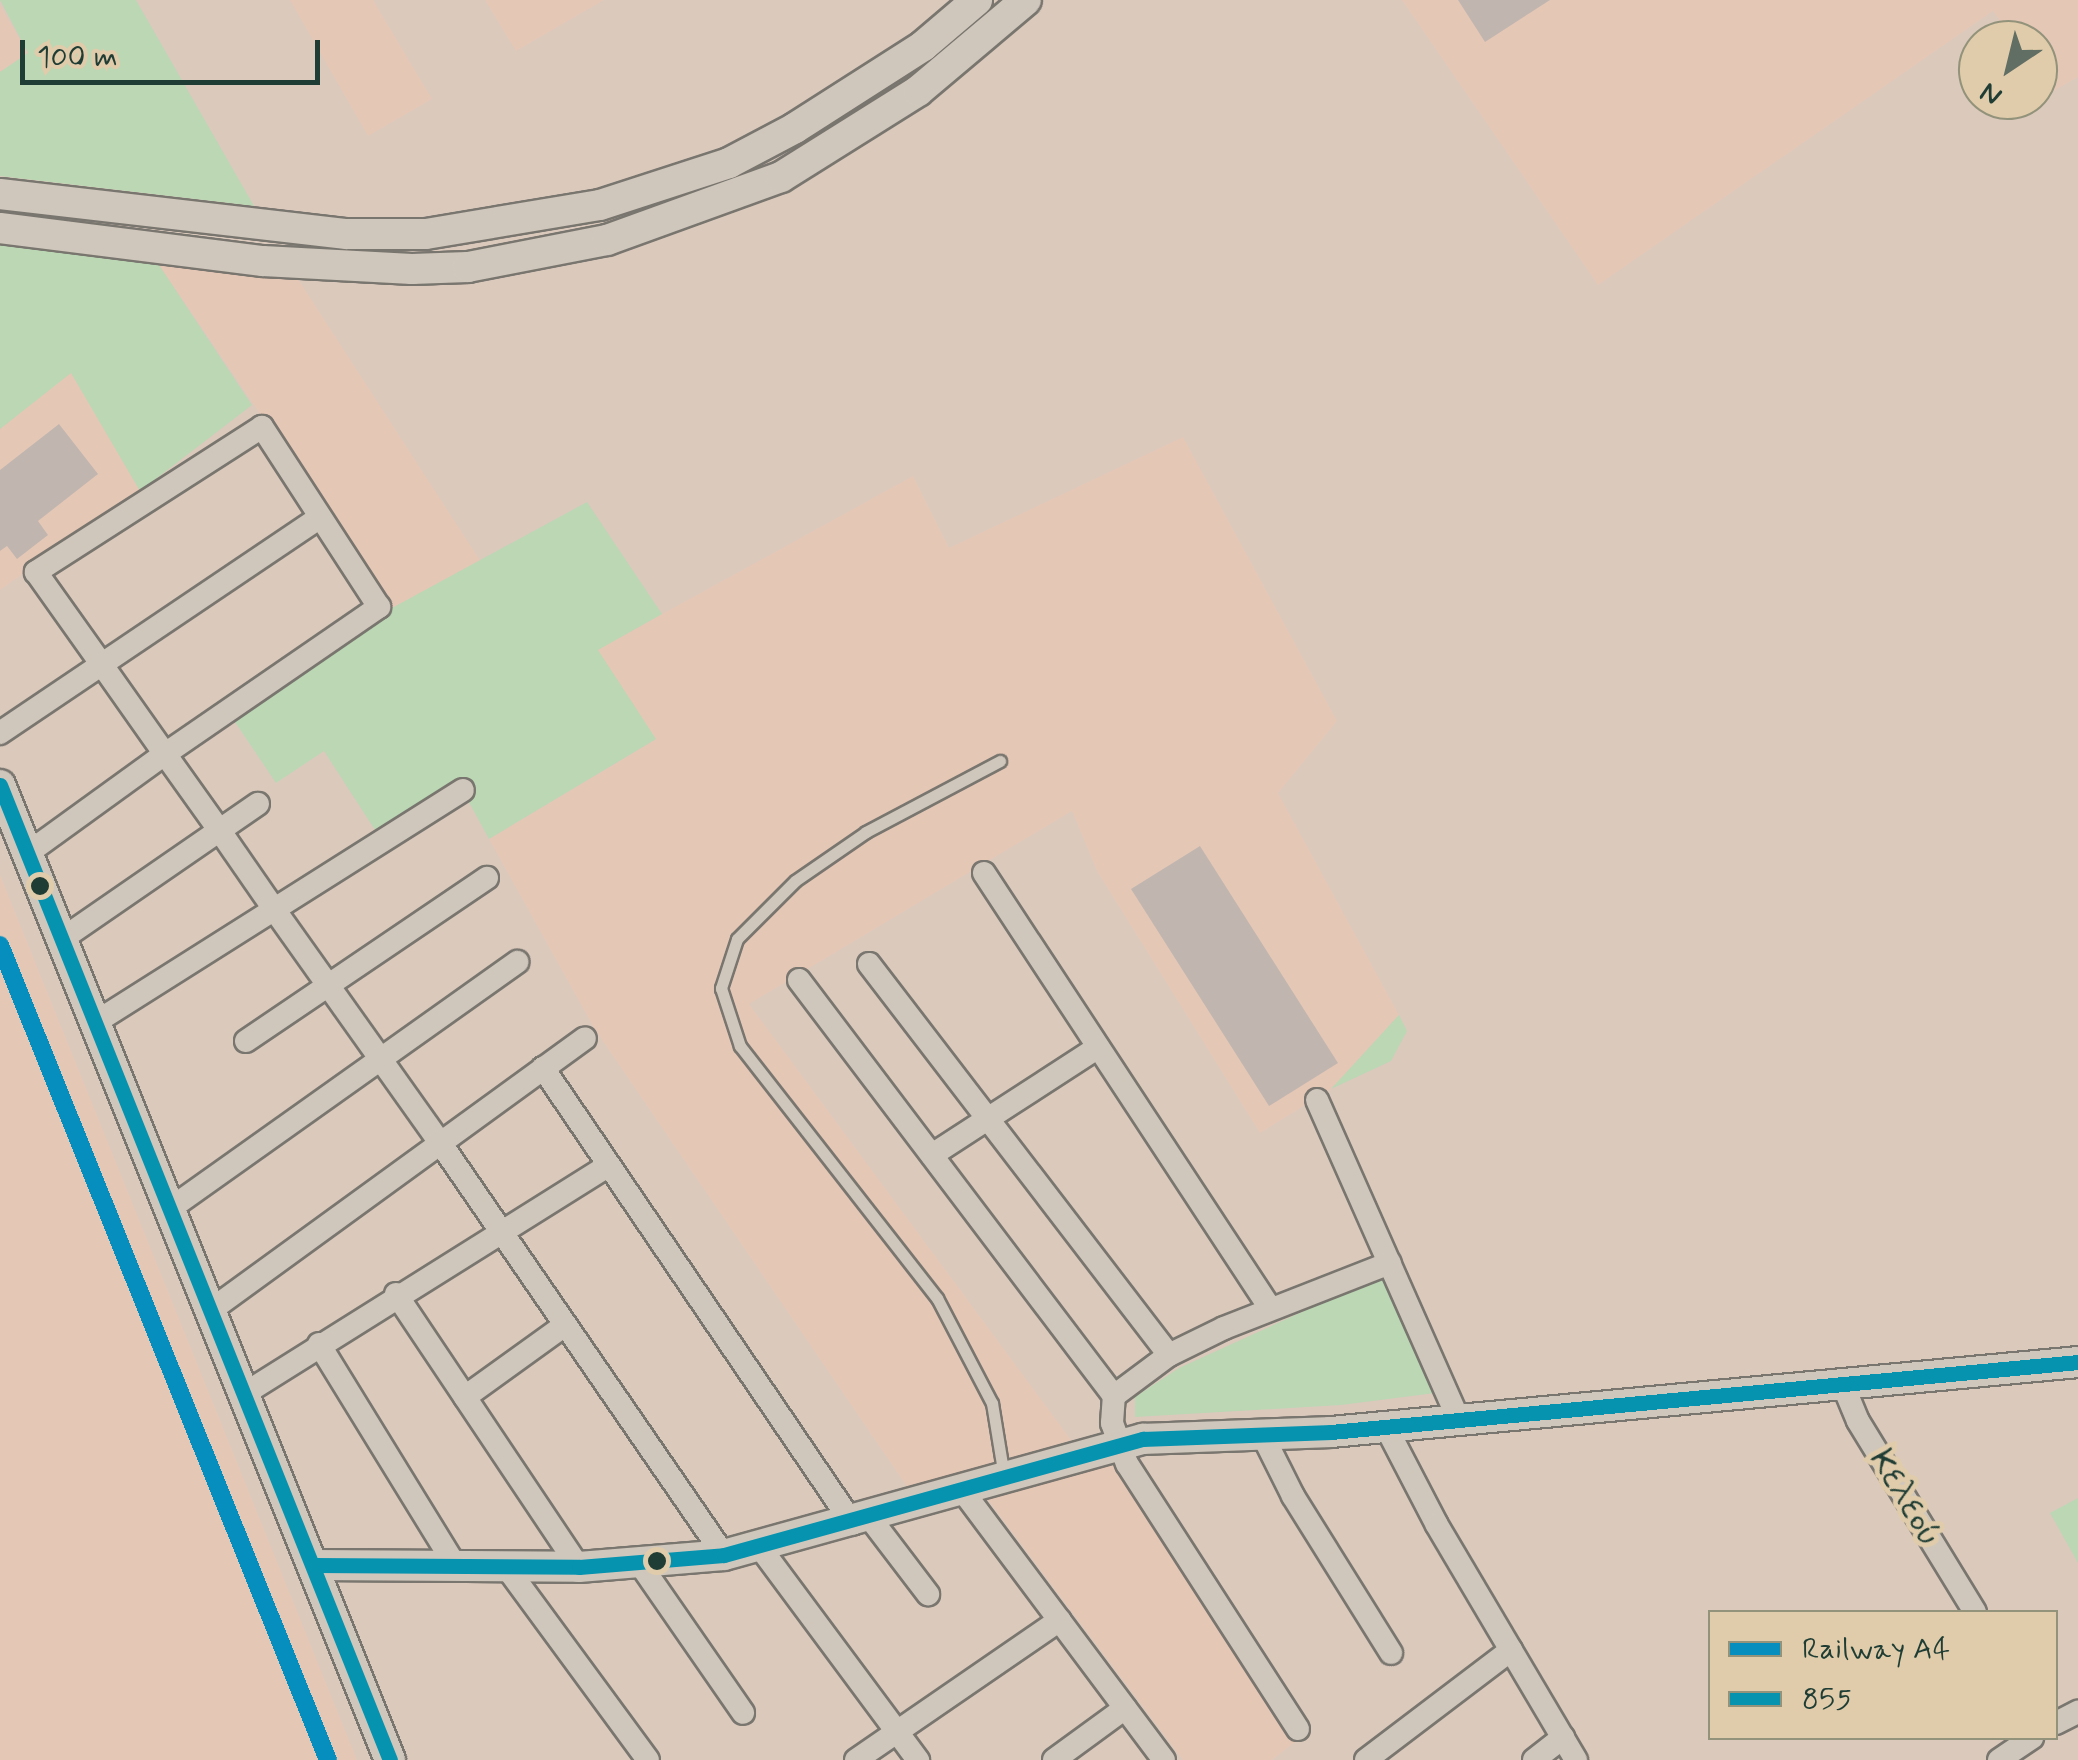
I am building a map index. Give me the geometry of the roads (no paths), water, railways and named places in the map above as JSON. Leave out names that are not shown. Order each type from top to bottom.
[{"type":"street","points":[[0,194],[347,234],[426,234],[600,205],[729,163],[864,86],[976,0]]},
{"type":"street","points":[[0,228],[263,261],[412,269],[468,268],[608,240],[780,178],[918,91],[1026,0]]},
{"type":"street","points":[[28,853],[165,754],[379,607],[262,428],[36,572],[165,754],[220,831],[274,909],[439,1141],[724,1555]]},
{"type":"street","points":[[0,733],[319,518]]},
{"type":"street","points":[[0,785],[390,1760]]},
{"type":"street","points":[[96,1022],[463,790]]},
{"type":"street","points":[[62,939],[258,804]]},
{"type":"street","points":[[984,873],[1270,1308]]},
{"type":"street","points":[[246,1041],[487,878]]},
{"type":"street","points":[[171,1208],[517,962]]},
{"type":"street","points":[[869,964],[1169,1355]]},
{"type":"street","points":[[798,980],[1114,1396],[1118,1444],[1298,1729]]},
{"type":"street","points":[[212,1310],[585,1038]]},
{"type":"street","points":[[932,1155],[1098,1048]]},
{"type":"street","points":[[543,1068],[606,1167],[861,1521],[928,1594]]},
{"type":"street","points":[[1317,1100],[1459,1420]]},
{"type":"street","points":[[244,1394],[396,1294],[606,1167]]},
{"type":"street","points":[[1114,1396],[1169,1355],[1270,1308],[1390,1263]]},
{"type":"street","points":[[396,1294],[580,1566]]},
{"type":"street","points":[[465,1397],[566,1325]]},
{"type":"street","points":[[319,1344],[453,1562]]},
{"type":"street","points":[[314,1566],[453,1562],[580,1566],[724,1555],[861,1521],[1118,1444],[1386,1427],[1841,1380],[2078,1362]]},
{"type":"street","name":"Κελεού","points":[[1841,1380],[1858,1421],[1974,1610]]},
{"type":"street","points":[[1386,1427],[1576,1760]]},
{"type":"street","points":[[1262,1434],[1293,1496],[1391,1653]]},
{"type":"street","points":[[962,1490],[1164,1760]]},
{"type":"street","points":[[759,1546],[918,1760]]},
{"type":"street","points":[[504,1564],[648,1760]]},
{"type":"street","points":[[640,1564],[743,1713]]},
{"type":"street","points":[[856,1760],[1060,1620]]},
{"type":"street","points":[[1366,1760],[1511,1650]]},
{"type":"street","points":[[1054,1760],[1126,1708]]},
{"type":"street","points":[[1534,1760],[1563,1737]]},
{"type":"street","points":[[2000,1760],[2029,1740]]},
{"type":"lane","points":[[1000,760],[866,832],[795,880],[737,939],[720,988],[740,1046],[937,1298],[992,1403],[1004,1476]]},
{"type":"rail line","name":"A4","points":[[0,945],[328,1760]]}]
